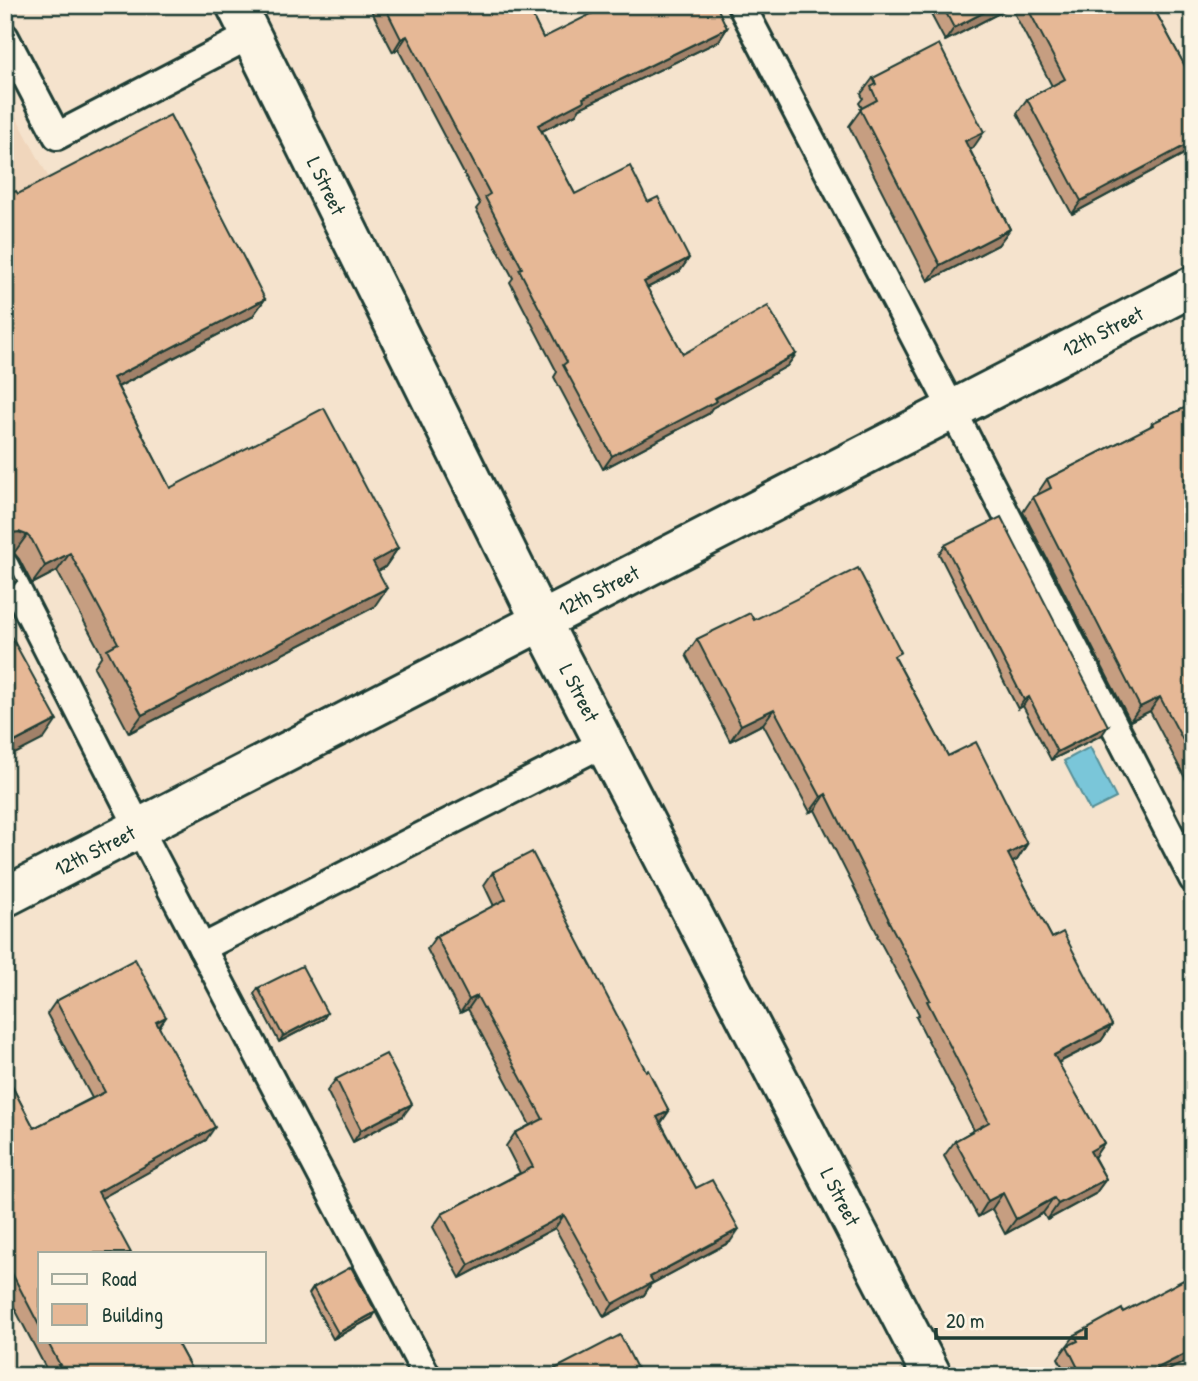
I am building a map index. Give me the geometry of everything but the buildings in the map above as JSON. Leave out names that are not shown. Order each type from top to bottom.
[{"type":"street","name":"L Street","points":[[243,20],[541,621],[932,1376]]},
{"type":"street","name":"12th Street","points":[[5,897],[1193,286]]},
{"type":"lane","points":[[741,5],[1193,878]]},
{"type":"lane","points":[[5,37],[57,135],[243,20]]},
{"type":"lane","points":[[5,566],[139,828],[427,1376]]},
{"type":"lane","points":[[202,948],[604,743]]},
{"type":"shaded area","points":[[5,96],[49,178],[5,202]]},
{"type":"water","points":[[1090,747],[1116,798],[1090,811],[1064,761]]}]
